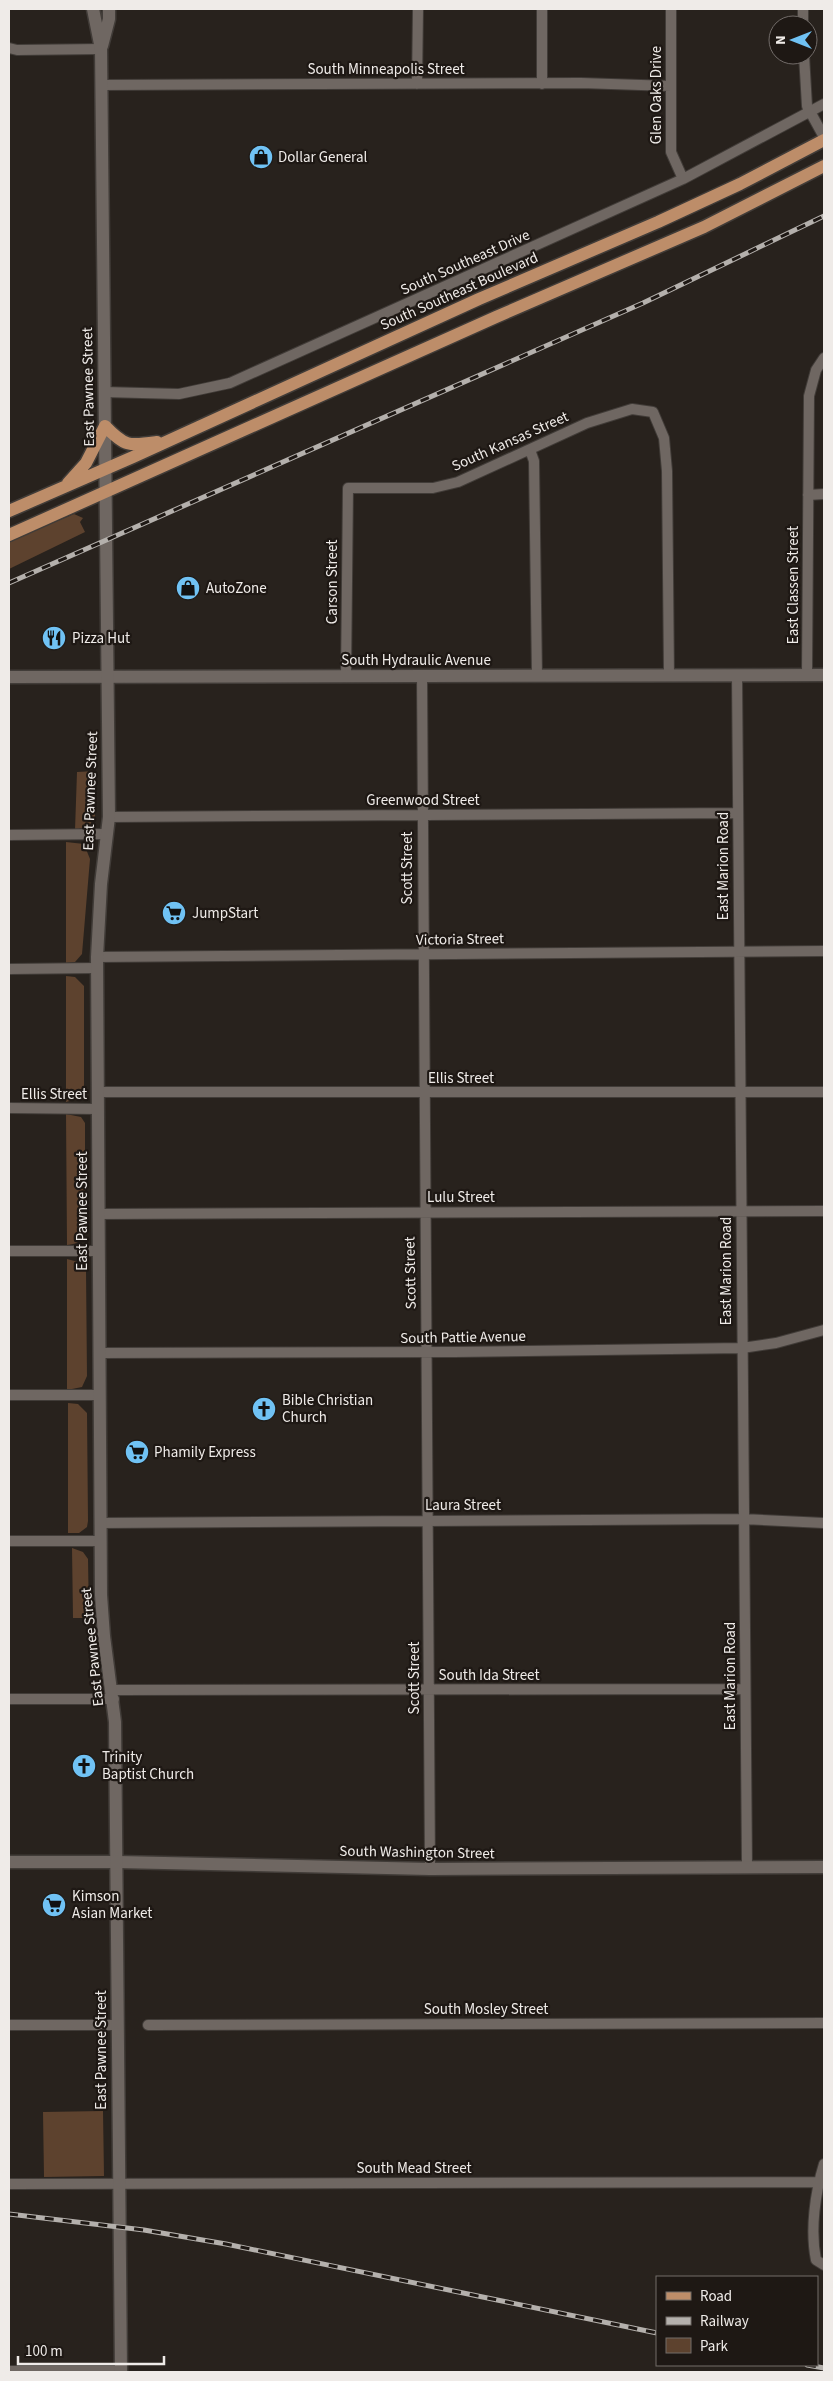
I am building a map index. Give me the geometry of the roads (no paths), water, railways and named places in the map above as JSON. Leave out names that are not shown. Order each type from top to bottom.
[{"type":"main road","name":"East Pawnee Street","points":[[93,9],[101,49],[105,492],[109,675],[109,817],[101,884],[97,962],[101,1541],[104,1636],[113,1695],[118,1862],[117,2025],[121,2372]]},
{"type":"main road","name":"East Pawnee Street","points":[[101,49],[109,19],[109,9]]},
{"type":"main road","name":"South Southeast Boulevard","points":[[9,511],[105,470],[470,303],[658,222],[740,184],[824,138]]},
{"type":"main road","points":[[9,535],[704,228],[824,166]]},
{"type":"main road","points":[[64,487],[86,463],[105,426],[124,443],[136,445],[169,441]]},
{"type":"main road","name":"South Hydraulic Avenue","points":[[9,676],[824,675]]},
{"type":"main road","name":"South Washington Street","points":[[9,1862],[118,1862],[430,1869],[824,1867]]},
{"type":"street","points":[[417,84],[418,9]]},
{"type":"street","points":[[542,9],[542,84]]},
{"type":"street","name":"Glen Oaks Drive","points":[[671,9],[672,152],[684,179]]},
{"type":"street","points":[[9,48],[16,50],[101,49]]},
{"type":"street","points":[[805,65],[808,106],[824,138]]},
{"type":"street","name":"South Minneapolis Street","points":[[101,85],[542,84],[671,86]]},
{"type":"street","name":"South Southeast Drive","points":[[104,392],[179,394],[230,383],[684,179],[824,104]]},
{"type":"street","name":"East Classen Street","points":[[807,675],[809,396],[816,370],[824,358]]},
{"type":"street","name":"South Kansas Street","points":[[348,488],[433,488],[458,482],[587,423],[632,409],[652,412],[664,438],[667,471],[669,676]]},
{"type":"street","points":[[530,450],[534,461],[537,676]]},
{"type":"street","name":"Carson Street","points":[[346,676],[348,488]]},
{"type":"street","points":[[808,495],[824,494]]},
{"type":"street","name":"Scott Street","points":[[422,676],[424,1212],[430,1690],[430,1869]]},
{"type":"street","name":"East Marion Road","points":[[737,676],[747,1867]]},
{"type":"street","name":"Greenwood Street","points":[[109,817],[738,813]]},
{"type":"street","points":[[9,835],[107,834]]},
{"type":"street","name":"Victoria Street","points":[[9,969],[97,962],[423,954],[824,951]]},
{"type":"street","name":"Ellis Street","points":[[98,1092],[824,1092]]},
{"type":"street","name":"Ellis Street","points":[[9,1108],[98,1109]]},
{"type":"street","name":"Lulu Street","points":[[98,1214],[824,1211]]},
{"type":"street","points":[[9,1251],[98,1251]]},
{"type":"street","name":"South Pattie Avenue","points":[[99,1352],[426,1352],[742,1348],[776,1343],[824,1330]]},
{"type":"street","points":[[9,1395],[100,1395]]},
{"type":"street","name":"Laura Street","points":[[101,1523],[743,1519],[824,1522]]},
{"type":"street","points":[[9,1541],[101,1541]]},
{"type":"street","name":"South Ida Street","points":[[9,1699],[113,1695],[430,1690],[745,1689]]},
{"type":"street","name":"South Mosley Street","points":[[148,2025],[824,2023]]},
{"type":"street","points":[[9,2025],[117,2025]]},
{"type":"street","points":[[820,2262],[814,2234],[819,2182],[824,2164]]},
{"type":"street","name":"South Mead Street","points":[[9,2184],[819,2182]]},
{"type":"street","points":[[9,2371],[121,2372]]},
{"type":"railway","points":[[9,583],[643,303],[824,216]]},
{"type":"railway","points":[[9,2214],[144,2230],[226,2244],[656,2333]]},
{"type":"railway","points":[[813,2366],[824,2368]]},
{"type":"place","name":"Dollar General","points":[[261,157]]},
{"type":"place","name":"AutoZone","points":[[188,588]]},
{"type":"place","name":"Pizza Hut","points":[[54,638]]},
{"type":"place","name":"JumpStart","points":[[174,913]]},
{"type":"place","name":"Bible Christian Church","points":[[264,1409]]},
{"type":"place","name":"Phamily Express","points":[[137,1452]]},
{"type":"place","name":"Trinity Baptist Church","points":[[84,1766]]},
{"type":"place","name":"Kimson Asian Market","points":[[54,1905]]}]
